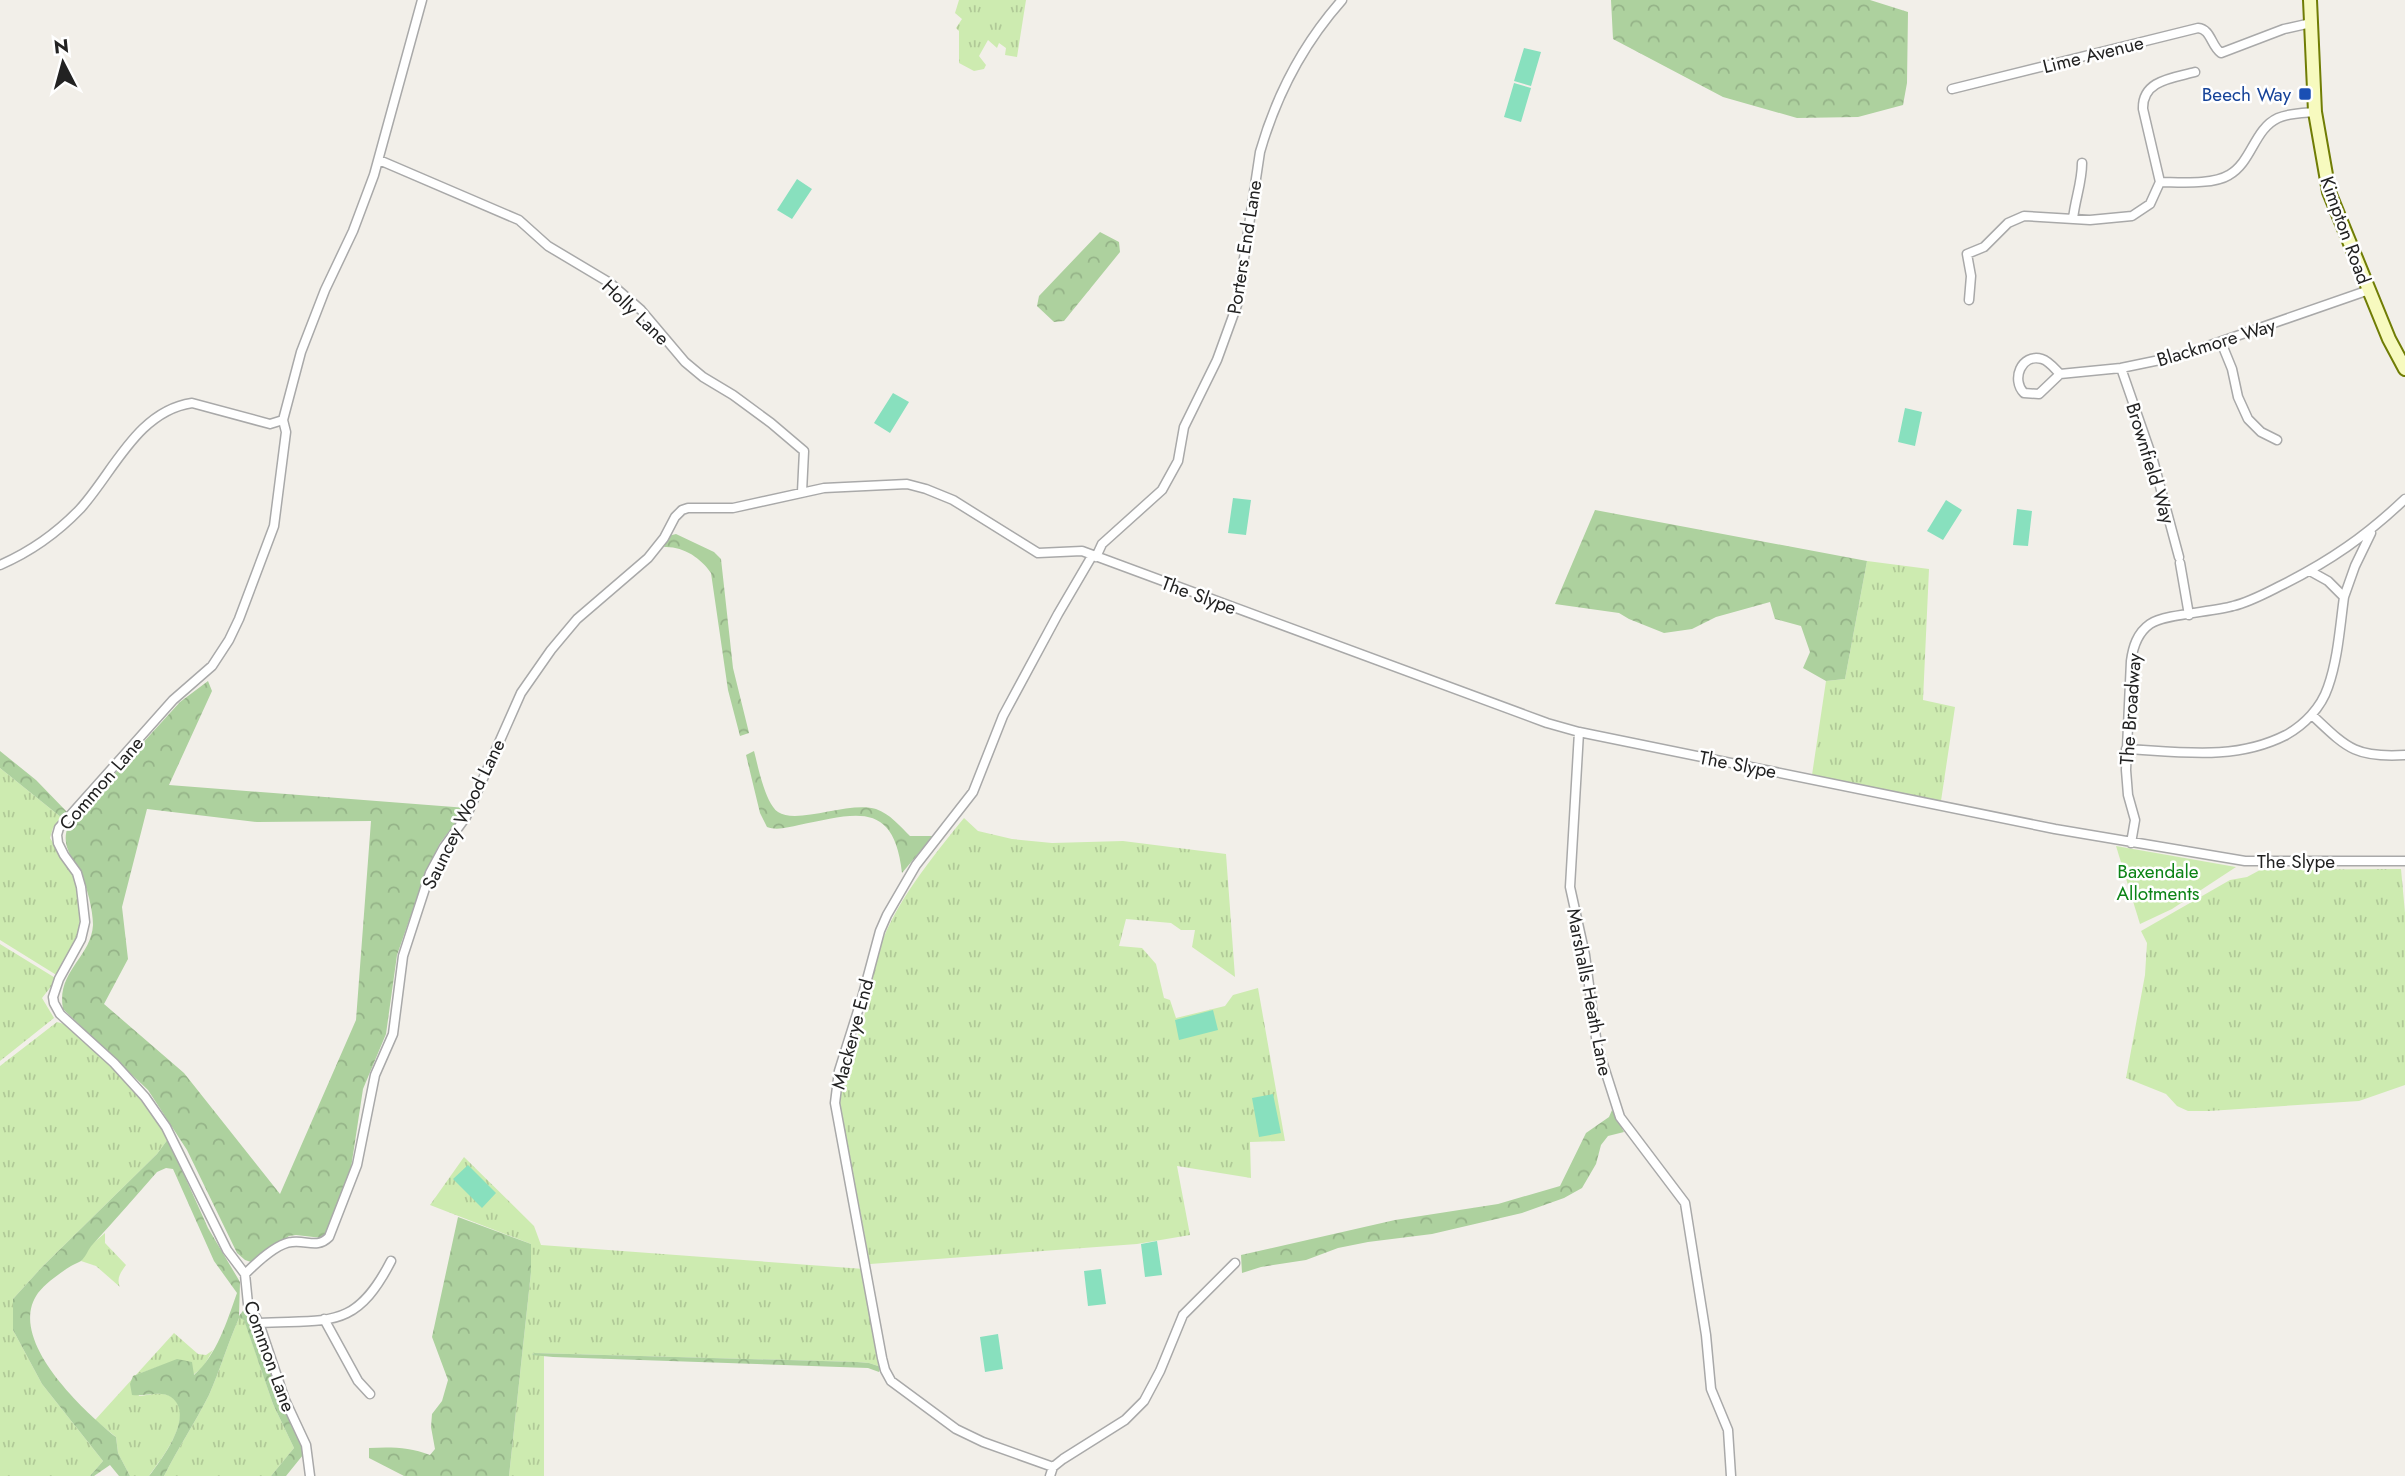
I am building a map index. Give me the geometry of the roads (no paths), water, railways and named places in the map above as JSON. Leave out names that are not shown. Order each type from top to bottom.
[{"type":"street","points":[[0,565],[47,539],[80,508],[124,448],[158,417],[178,405],[192,403],[270,424],[283,420],[301,352],[325,290],[353,230],[379,160],[422,0]]},
{"type":"street","name":"Porters End Lane","points":[[1094,556],[1102,544],[1163,490],[1178,461],[1184,427],[1217,360],[1237,304],[1260,152],[1266,129],[1277,100],[1298,60],[1325,19],[1342,0]]},
{"type":"street","name":"Kimpton Road","points":[[2310,0],[2315,112],[2329,192],[2389,339],[2405,369]]},
{"type":"street","name":"Lime Avenue","points":[[1952,89],[2198,28],[2208,33],[2215,48],[2221,53],[2284,29],[2311,23]]},
{"type":"street","points":[[1969,300],[1971,276],[1966,254],[1984,247],[1999,230],[2016,219],[2035,215],[2109,220],[2132,216],[2150,204],[2160,182],[2143,109],[2144,97],[2157,82],[2195,72]]},
{"type":"street","points":[[2160,182],[2214,180],[2230,175],[2245,161],[2263,129],[2275,119],[2315,112]]},
{"type":"street","name":"Holly Lane","points":[[379,160],[519,220],[548,246],[610,283],[640,310],[685,362],[748,406],[804,452],[802,492]]},
{"type":"street","points":[[2073,219],[2082,183],[2082,163]]},
{"type":"street","name":"Blackmore Way","points":[[2060,374],[2122,368],[2166,359],[2369,290]]},
{"type":"street","points":[[2221,342],[2232,369],[2238,397],[2248,419],[2261,432],[2277,440]]},
{"type":"street","points":[[2034,359],[2045,361],[2060,374],[2039,394],[2024,393],[2018,383],[2019,369],[2027,361],[2034,359]]},
{"type":"street","name":"Brownfield Way","points":[[2122,368],[2152,460],[2180,560],[2189,615]]},
{"type":"street","name":"Common Lane","points":[[283,420],[286,432],[274,526],[229,640],[212,666],[173,700],[60,828],[57,835],[64,855],[77,873],[82,887],[85,922],[53,998],[60,1014],[114,1063],[137,1089],[159,1117],[185,1162],[227,1250],[245,1274],[248,1304],[259,1323],[285,1400],[306,1445],[310,1476]]},
{"type":"street","name":"Sauncey Wood Lane","points":[[245,1274],[258,1261],[290,1242],[318,1245],[329,1237],[357,1165],[374,1075],[393,1034],[403,956],[430,873],[444,847],[466,817],[521,693],[577,619],[648,558],[682,510],[733,508],[764,503],[802,492],[907,484],[953,500],[1038,553],[1079,550],[1102,544]]},
{"type":"street","name":"The Broadway","points":[[2131,843],[2135,820],[2126,782],[2126,749],[2131,661],[2138,638],[2151,623],[2162,618],[2244,603],[2310,571],[2355,543],[2405,499]]},
{"type":"street","name":"The Broadway","points":[[2312,715],[2328,689],[2344,597],[2373,529]]},
{"type":"street","name":"Sauncey Wood Lane","points":[[1079,550],[1094,556]]},
{"type":"street","name":"The Slype","points":[[1094,556],[1547,723],[1579,732],[2131,843],[2245,861],[2405,861]]},
{"type":"street","name":"Mackerye End","points":[[1094,556],[1058,614],[1003,716],[973,792],[916,865],[887,915],[838,1071],[835,1103],[882,1357],[891,1381],[956,1429],[1051,1472],[1080,1448],[1125,1420],[1144,1401],[1184,1315],[1235,1263]]},
{"type":"street","points":[[2310,571],[2328,581],[2344,597]]},
{"type":"street","points":[[2126,749],[2211,754],[2237,752],[2269,743],[2292,731],[2312,715],[2342,743],[2356,751],[2375,756],[2405,755]]},
{"type":"street","name":"Marshalls Heath Lane","points":[[1579,732],[1570,887],[1585,955],[1597,1045],[1620,1117],[1685,1203],[1706,1335],[1711,1389],[1728,1430],[1731,1476]]},
{"type":"street","points":[[259,1323],[324,1319],[347,1314],[375,1291],[391,1261]]},
{"type":"street","points":[[324,1319],[358,1381],[370,1394]]},
{"type":"place","name":"Beech Way","points":[[2305,94]]},
{"type":"park label","name":"Baxendale Allotments","points":[[2158,882]]}]
